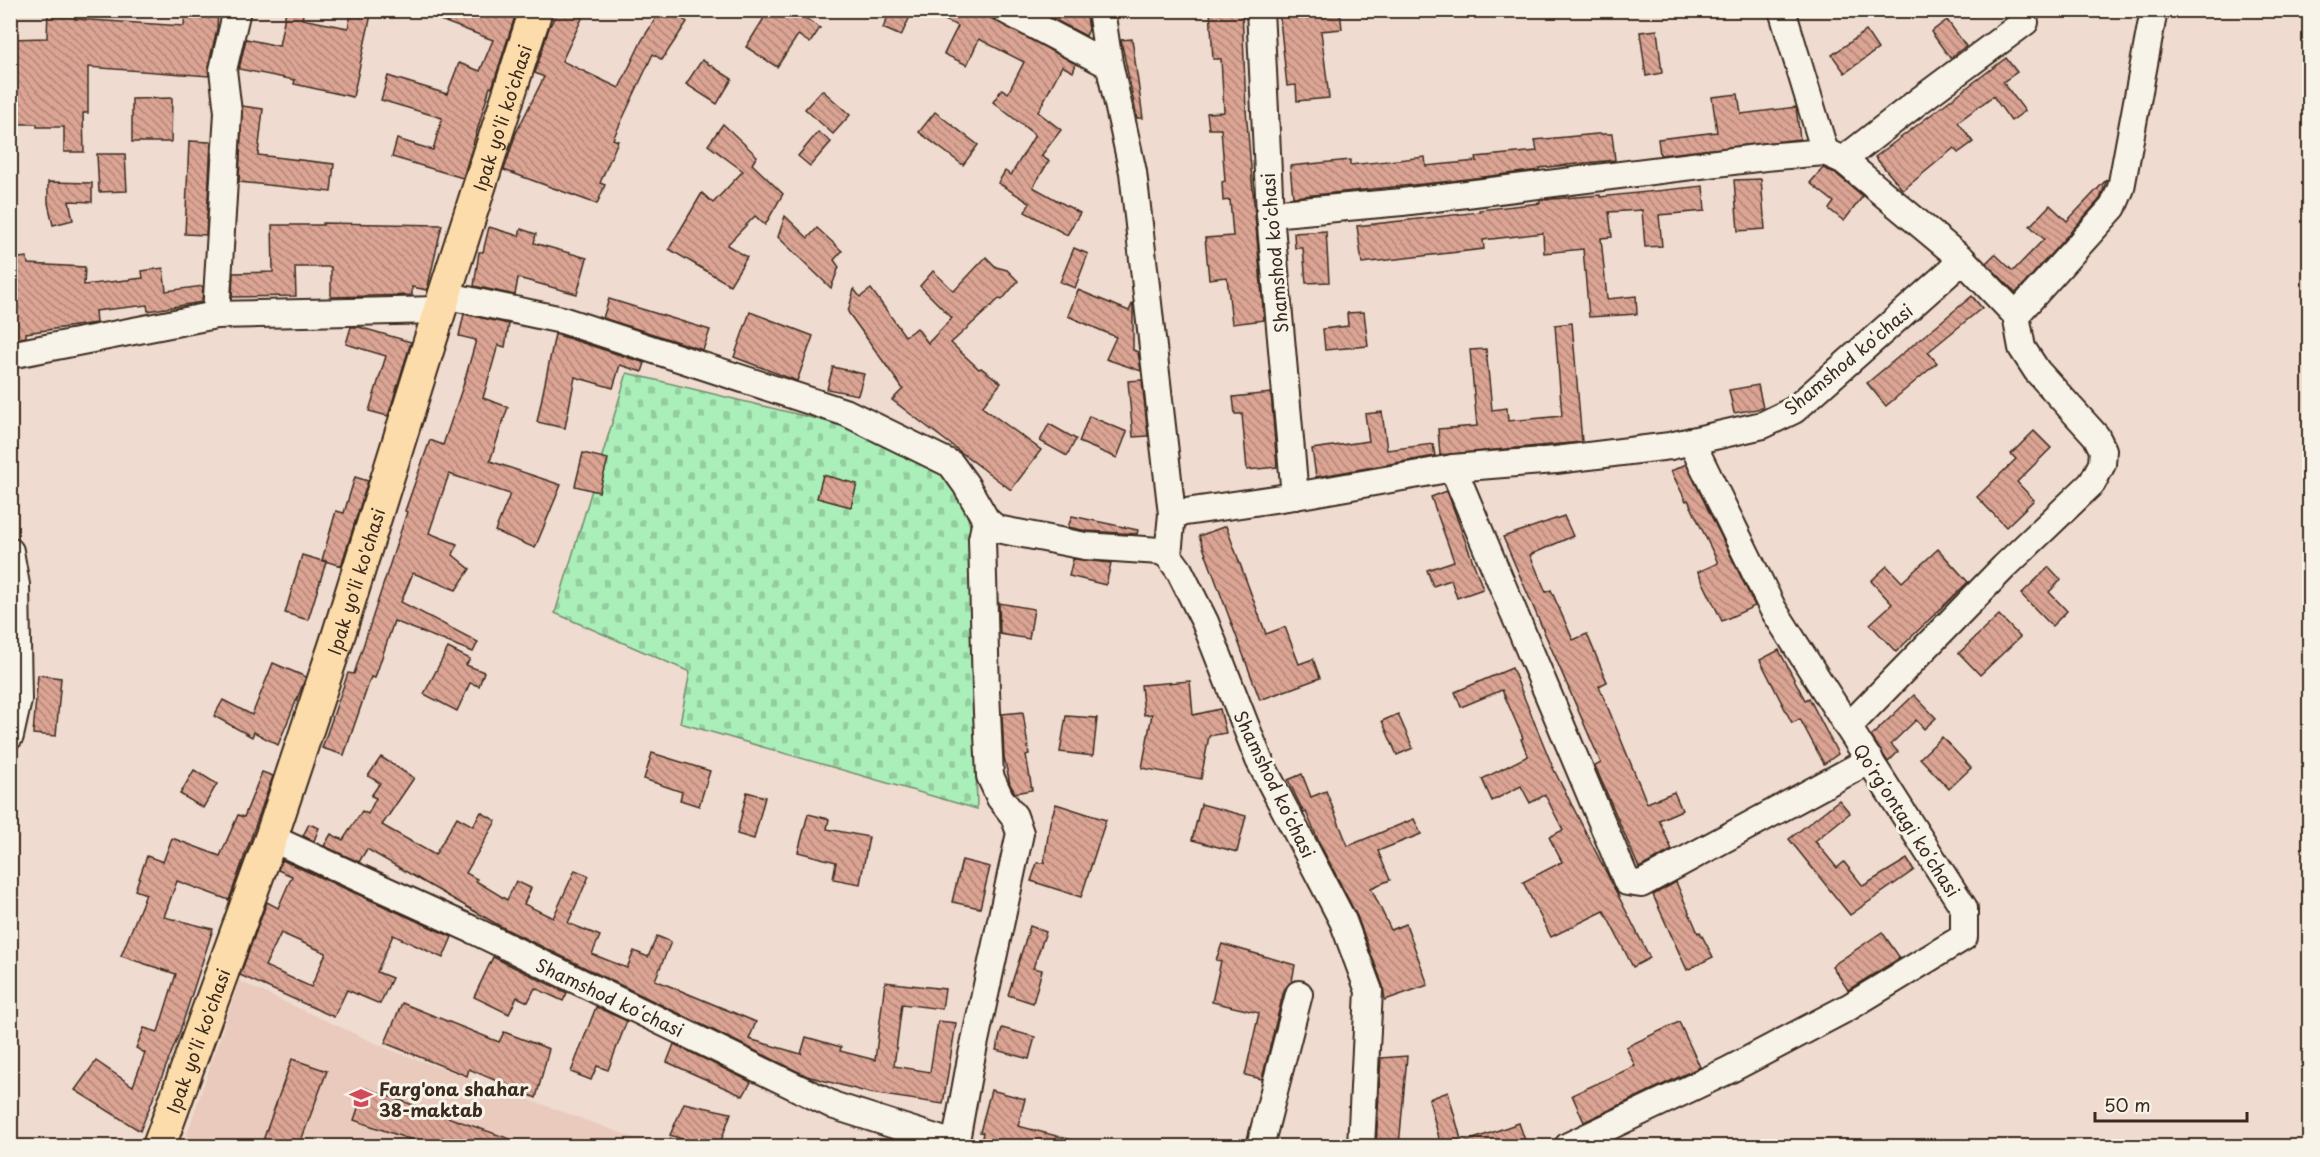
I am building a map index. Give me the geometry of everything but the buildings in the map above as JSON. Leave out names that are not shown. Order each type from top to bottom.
[{"type":"main road","name":"Ipak yo'li ko'chasi","points":[[159,1146],[271,838],[336,643],[536,10]]},
{"type":"street","points":[[216,315],[228,112],[223,70],[237,10]]},
{"type":"street","points":[[1005,10],[1109,65]]},
{"type":"street","points":[[10,355],[216,315],[442,302],[562,320],[847,413],[951,464],[986,519],[998,529],[1085,546],[1160,551],[1168,555],[1172,514],[1133,172],[1109,65],[1101,10]]},
{"type":"street","name":"Shamshod koʻchasi","points":[[1260,10],[1270,214],[1295,496]]},
{"type":"street","points":[[1782,10],[1834,156],[1963,260],[2016,315],[2113,207],[2121,188],[2154,10]]},
{"type":"street","points":[[1270,214],[1402,202],[1765,157],[1834,156],[1920,100],[2025,22]]},
{"type":"street","name":"Shamshod koʻchasi","points":[[1172,514],[1295,496],[1453,468],[1556,460],[1691,441],[1763,425],[1794,410],[1963,260]]},
{"type":"street","name":"Qoʻrgʻontagi koʻchasi","points":[[1568,1146],[1729,1070],[1850,1007],[1964,937],[1964,908],[1848,727],[2004,567],[2092,483],[2102,464],[2103,450],[2096,436],[2037,371],[2022,348],[2016,315]]},
{"type":"street","points":[[1691,441],[1773,609],[1848,727]]},
{"type":"street","points":[[1453,468],[1627,882],[1641,884],[1870,760]]},
{"type":"street","points":[[955,1145],[1020,833],[1014,816],[1000,798],[990,776],[982,539],[986,519]]},
{"type":"street","points":[[10,551],[16,585],[18,699],[10,736]]},
{"type":"street","name":"Shamshod koʻchasi","points":[[1168,555],[1179,570],[1205,622],[1259,760],[1343,921],[1369,991],[1362,1146]]},
{"type":"street","name":"Shamshod koʻchasi","points":[[271,838],[473,930],[835,1106],[955,1145]]},
{"type":"street","points":[[1260,1146],[1299,994]]},
{"type":"shaded area","name":"Farg'ona shahar 38-maktab","points":[[239,981],[388,1049],[657,1146],[183,1146]]},
{"type":"green space","points":[[627,373],[858,429],[942,467],[959,487],[971,529],[977,809],[680,723],[690,672],[555,613]]},
{"type":"place","name":"Farg'ona shahar 38-maktab","points":[[361,1098]]}]
